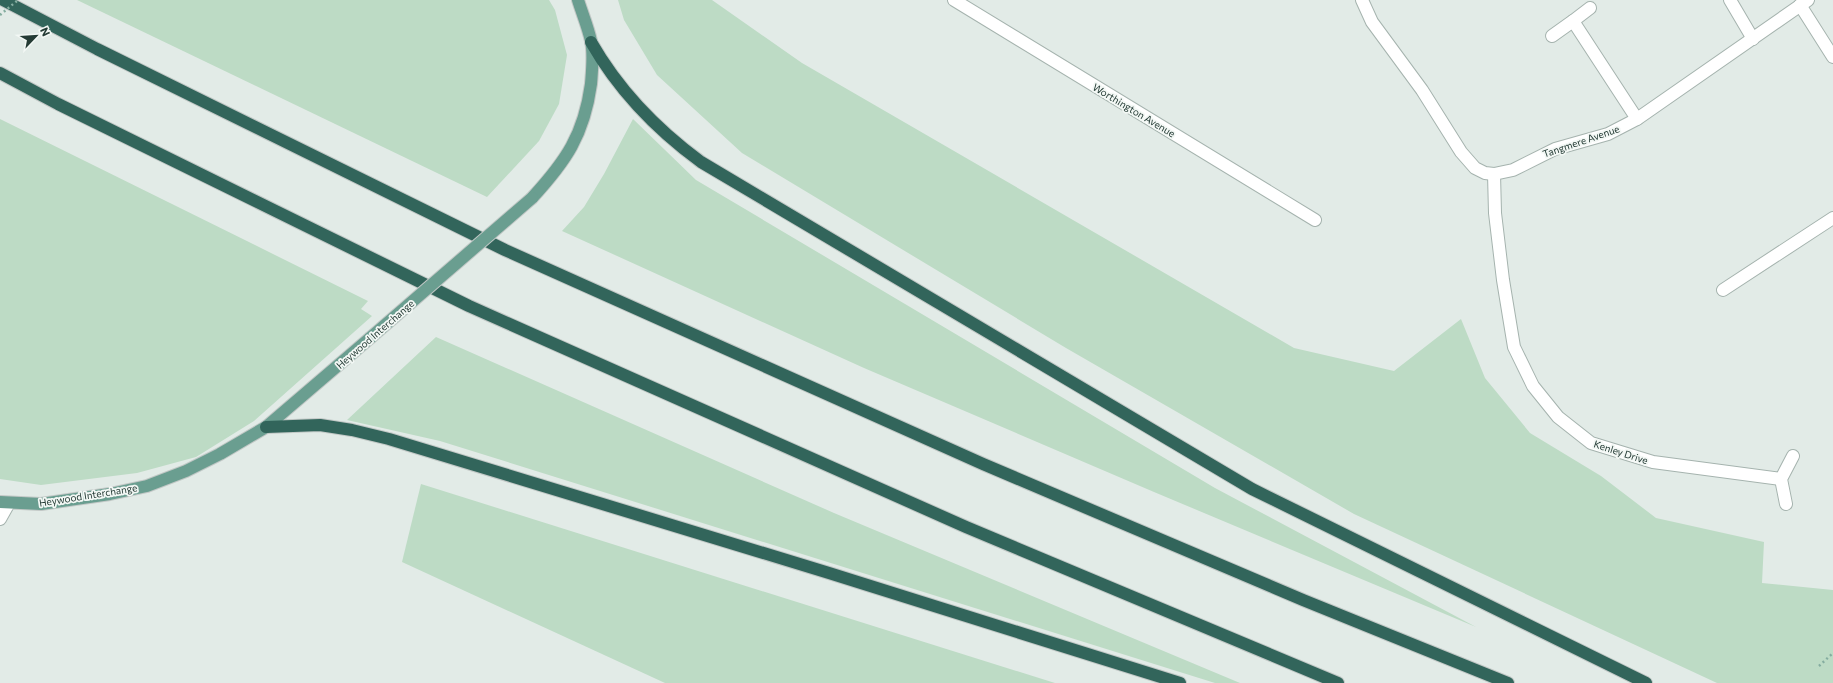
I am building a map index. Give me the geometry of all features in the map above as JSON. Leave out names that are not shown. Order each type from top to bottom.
[{"type":"highway","points":[[3,0],[104,53],[505,250],[983,464],[1303,600],[1508,683]]},
{"type":"highway","points":[[591,42],[606,68],[624,92],[672,140],[701,162],[1252,489],[1646,683]]},
{"type":"highway","points":[[0,73],[58,104],[469,306],[966,527],[1338,683]]},
{"type":"highway","points":[[266,427],[320,425],[352,430],[389,439],[829,573],[1180,683]]},
{"type":"main road","name":"Heywood Interchange","points":[[5,502],[41,504],[147,486],[186,471],[213,458],[266,427],[532,198],[554,175],[569,153],[582,126],[588,102],[592,73],[591,42],[578,0]]},
{"type":"street","name":"Worthington Avenue","points":[[954,0],[1315,220]]},
{"type":"street","name":"Tangmere Avenue","points":[[1362,0],[1372,22],[1418,84],[1464,156],[1475,168],[1494,174],[1513,170],[1555,149],[1608,134],[1637,119],[1804,3]]},
{"type":"street","points":[[1730,0],[1753,39]]},
{"type":"street","points":[[1804,3],[1833,57]]},
{"type":"street","points":[[1552,36],[1590,8]]},
{"type":"street","points":[[1573,20],[1637,119]]},
{"type":"street","name":"Kenley Drive","points":[[1494,174],[1495,213],[1503,280],[1514,346],[1533,386],[1558,417],[1591,443],[1653,462],[1781,479]]},
{"type":"street","points":[[1723,290],[1833,218]]},
{"type":"street","points":[[1786,504],[1781,479],[1793,456]]},
{"type":"street","points":[[0,519],[5,502]]},
{"type":"path","points":[[0,15],[18,0]]},
{"type":"path","points":[[1819,666],[1833,653]]},
{"type":"green space","points":[[77,0],[549,0],[555,10],[567,55],[559,104],[539,141],[487,197]]},
{"type":"green space","points":[[618,0],[712,0],[802,63],[1294,348],[1394,371],[1461,319],[1485,378],[1530,433],[1601,476],[1656,518],[1764,542],[1762,583],[1833,590],[1833,683],[1717,683],[1354,514],[1066,348],[742,153],[657,75],[624,20]]},
{"type":"green space","points":[[0,119],[368,301],[361,309],[372,316],[254,421],[196,457],[137,473],[41,485],[0,479]]},
{"type":"green space","points":[[633,119],[696,180],[1215,488],[1476,627],[864,368],[562,231],[584,207],[604,174]]},
{"type":"green space","points":[[436,337],[834,513],[1240,683],[1215,683],[440,441],[347,420]]},
{"type":"green space","points":[[421,484],[1055,683],[665,683],[402,562]]}]
